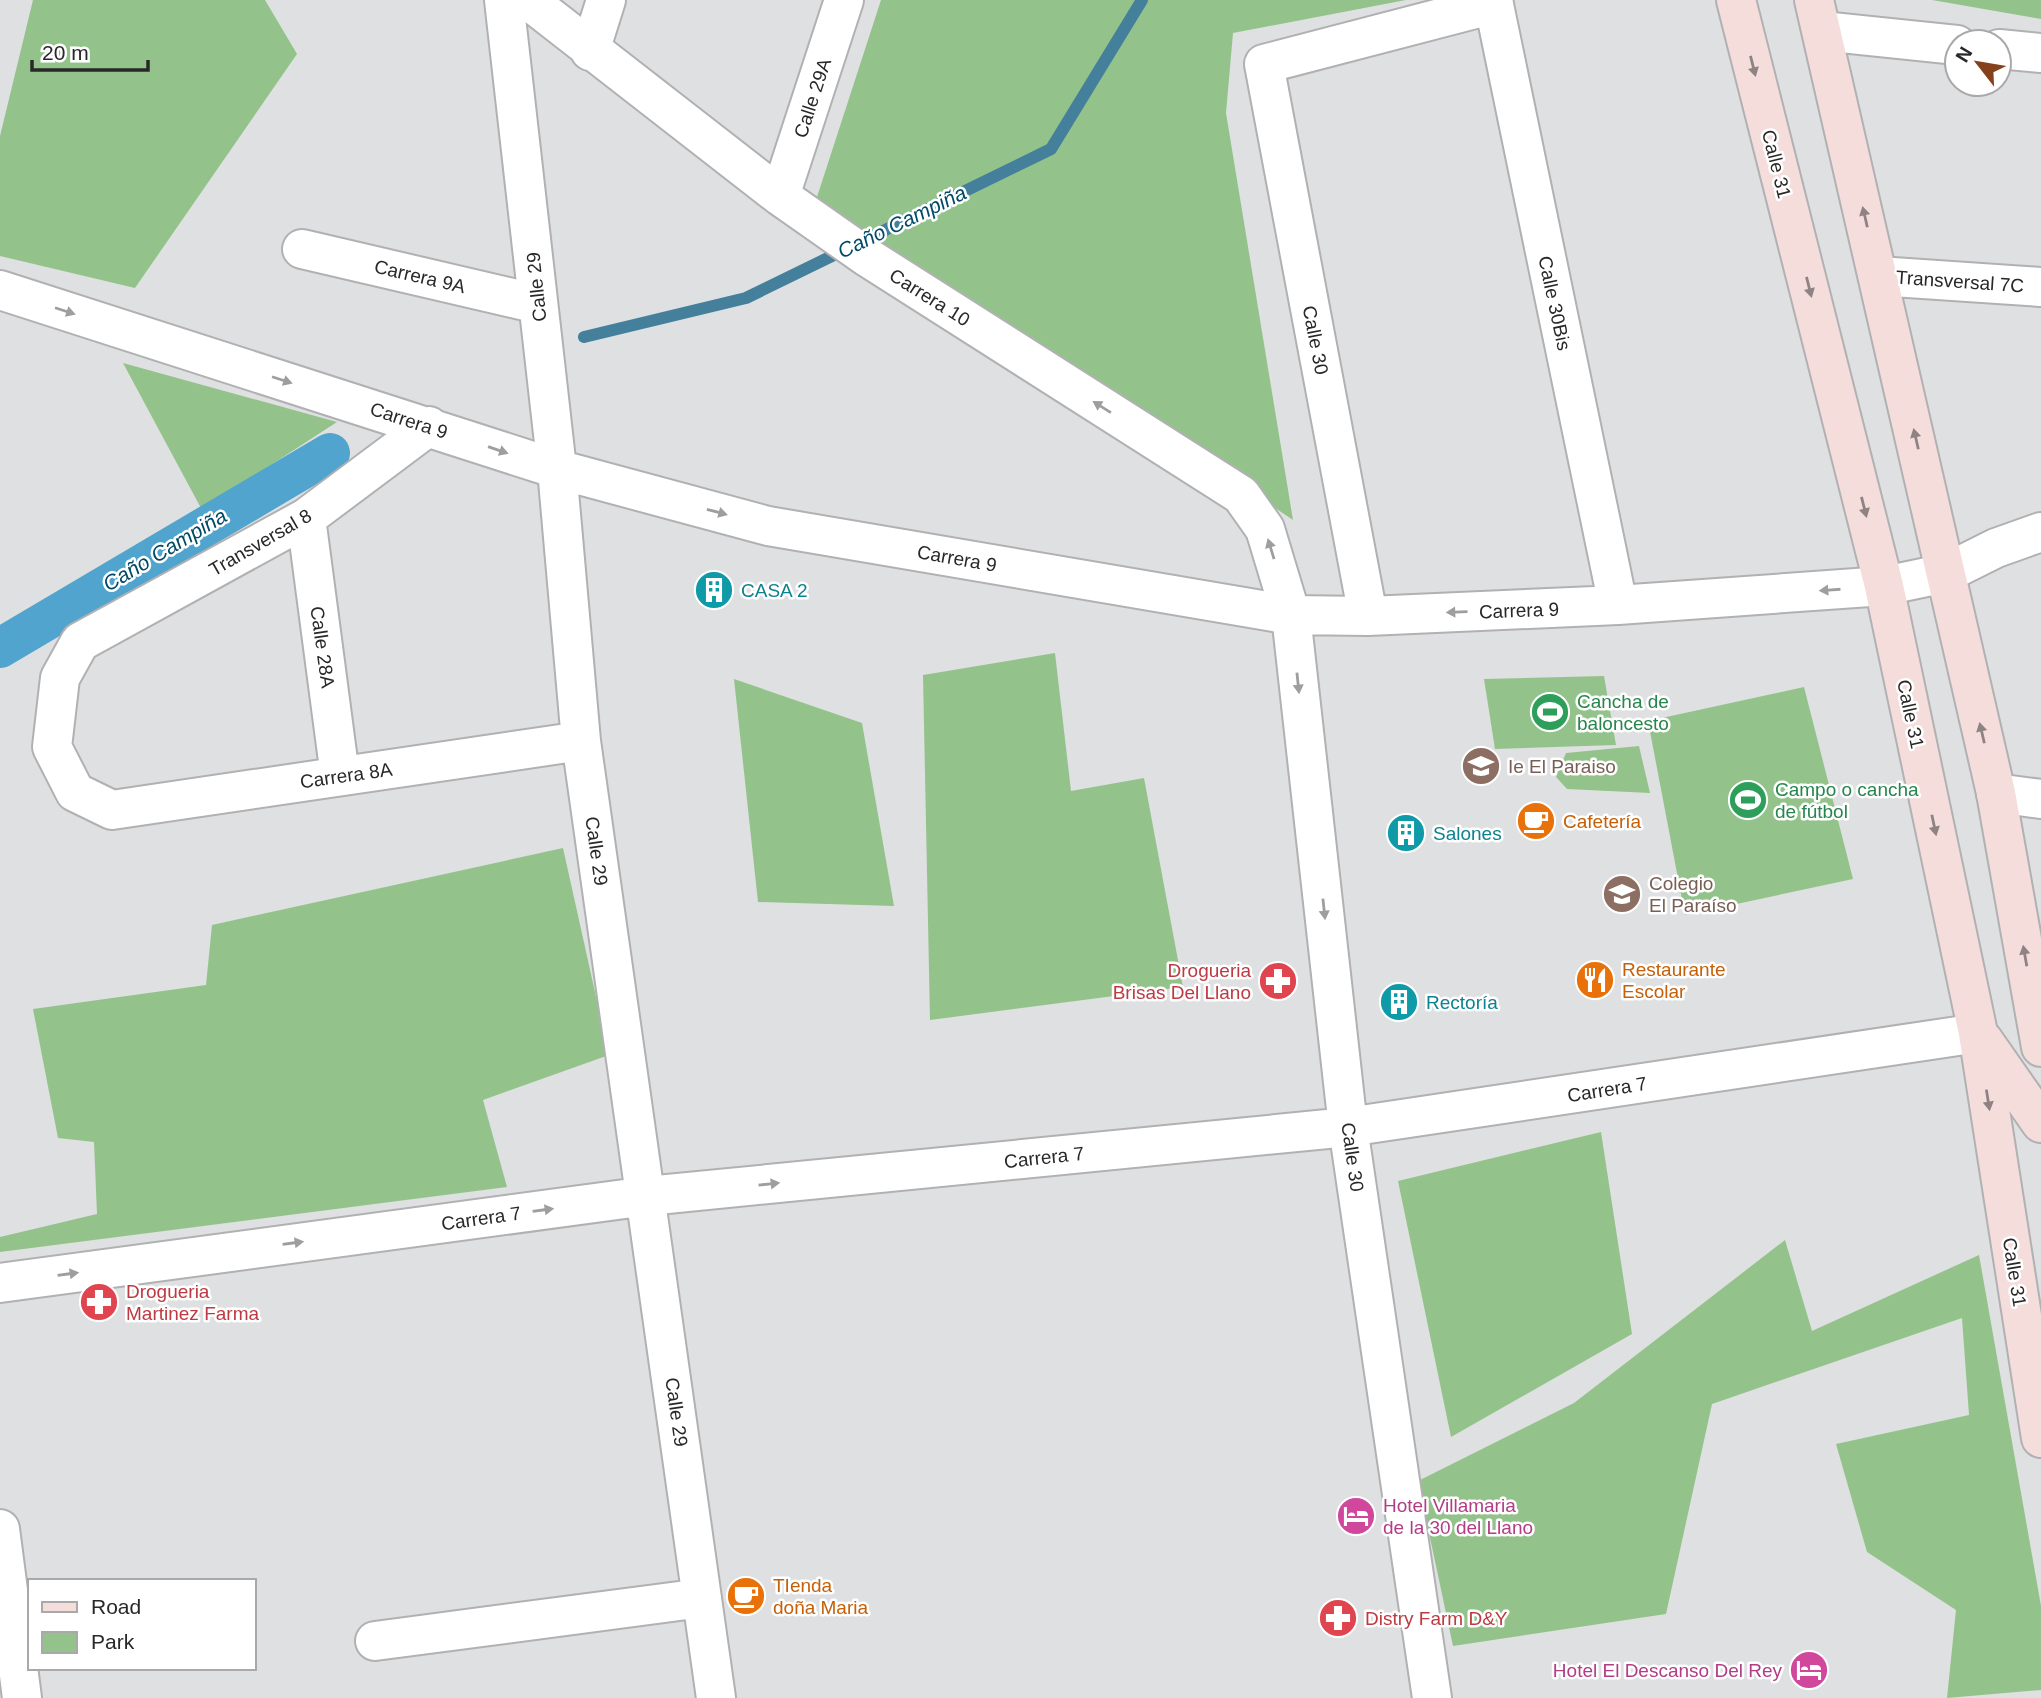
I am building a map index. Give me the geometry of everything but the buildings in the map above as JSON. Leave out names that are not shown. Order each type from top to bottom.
[{"type":"main road","name":"Calle 31","points":[[1736,0],[1884,586],[1978,1033],[2041,1438]]},
{"type":"main road","points":[[1818,15],[1996,793],[2041,1047]]},
{"type":"main road","points":[[1978,1033],[2041,1123]]},
{"type":"street","name":"Calle 29","points":[[504,0],[557,469],[581,741],[648,1196],[716,1698]]},
{"type":"street","name":"Carrera 10","points":[[528,0],[590,51],[780,196],[852,246],[1241,495],[1265,529],[1291,615]]},
{"type":"street","points":[[590,51],[607,0]]},
{"type":"street","name":"Calle 29A","points":[[780,196],[844,0]]},
{"type":"street","name":"Calle 30","points":[[1368,616],[1264,64],[1494,2]]},
{"type":"street","name":"Calle 30Bis","points":[[1494,2],[1618,605]]},
{"type":"street","points":[[1818,15],[1943,42]]},
{"type":"street","points":[[2013,50],[2041,53]]},
{"type":"street","name":"Carrera 9A","points":[[302,249],[538,304]]},
{"type":"street","name":"Transversal 7C","points":[[1878,276],[2041,287]]},
{"type":"street","name":"Carrera 9","points":[[0,290],[557,469],[768,526],[1291,615],[1368,616],[1618,605],[1884,586],[1946,573],[1996,548],[2041,532]]},
{"type":"street","name":"Transversal 8","points":[[112,810],[75,792],[52,747],[60,678],[80,642],[306,518],[429,426]]},
{"type":"street","name":"Calle 28A","points":[[306,518],[340,776]]},
{"type":"street","name":"Calle 30","points":[[1291,615],[1348,1127],[1432,1698]]},
{"type":"street","name":"Carrera 8A","points":[[112,810],[581,741]]},
{"type":"street","points":[[1996,793],[2041,799]]},
{"type":"street","name":"Carrera 7","points":[[0,1283],[648,1196],[1348,1127],[1978,1033]]},
{"type":"street","points":[[0,1529],[22,1698]]},
{"type":"street","points":[[375,1641],[702,1598]]},
{"type":"green space","points":[[33,0],[265,0],[297,54],[135,288],[0,256],[0,136]]},
{"type":"green space","points":[[881,0],[1406,0],[1233,33],[1226,113],[1293,520],[816,200]]},
{"type":"green space","points":[[1932,0],[2041,0],[2041,19]]},
{"type":"green space","points":[[123,363],[337,422],[202,510]]},
{"type":"green space","points":[[1055,653],[1071,791],[1144,778],[1183,987],[930,1020],[923,675]]},
{"type":"green space","name":"Cancha de baloncesto","points":[[1604,676],[1616,745],[1495,749],[1484,679]]},
{"type":"green space","points":[[734,679],[862,723],[894,906],[758,902]]},
{"type":"green space","name":"Campo o cancha de fútbol","points":[[1804,687],[1853,879],[1685,915],[1648,721]]},
{"type":"green space","points":[[1639,746],[1650,793],[1567,789],[1556,777],[1566,753]]},
{"type":"green space","points":[[563,848],[609,1055],[483,1100],[507,1187],[0,1252],[0,1237],[97,1214],[94,1142],[58,1138],[33,1009],[206,985],[212,925]]},
{"type":"green space","points":[[1601,1132],[1632,1334],[1451,1437],[1398,1181]]},
{"type":"green space","points":[[1785,1240],[1812,1331],[1979,1255],[2041,1606],[2041,1690],[1947,1698],[1956,1610],[1867,1552],[1836,1444],[1969,1415],[1962,1318],[1712,1404],[1666,1614],[1453,1646],[1418,1481],[1574,1403]]},
{"type":"waterway","name":"Caño Campiña","points":[[584,337],[746,298],[1051,149],[1142,0]]},
{"type":"waterway","name":"Caño Campiña","points":[[0,648],[330,453]]},
{"type":"place","name":"CASA 2","points":[[714,590]]},
{"type":"place","name":"Cancha de baloncesto","points":[[1550,712]]},
{"type":"place","name":"Ie El Paraiso","points":[[1481,766]]},
{"type":"place","name":"Campo o cancha de fútbol","points":[[1748,800]]},
{"type":"place","name":"Cafetería","points":[[1536,821]]},
{"type":"place","name":"Salones","points":[[1406,833]]},
{"type":"place","name":"Colegio El Paraíso","points":[[1622,894]]},
{"type":"place","name":"Restaurante Escolar","points":[[1595,980]]},
{"type":"place","name":"Drogueria Brisas Del Llano","points":[[1278,981]]},
{"type":"place","name":"Rectoría","points":[[1399,1002]]},
{"type":"place","name":"Drogueria Martinez Farma","points":[[99,1302]]},
{"type":"place","name":"Hotel Villamaria de la 30 del Llano","points":[[1356,1516]]},
{"type":"place","name":"TIenda doña Maria","points":[[746,1596]]},
{"type":"place","name":"Distry Farm D&Y","points":[[1338,1618]]},
{"type":"place","name":"Hotel El Descanso Del Rey","points":[[1809,1670]]}]
